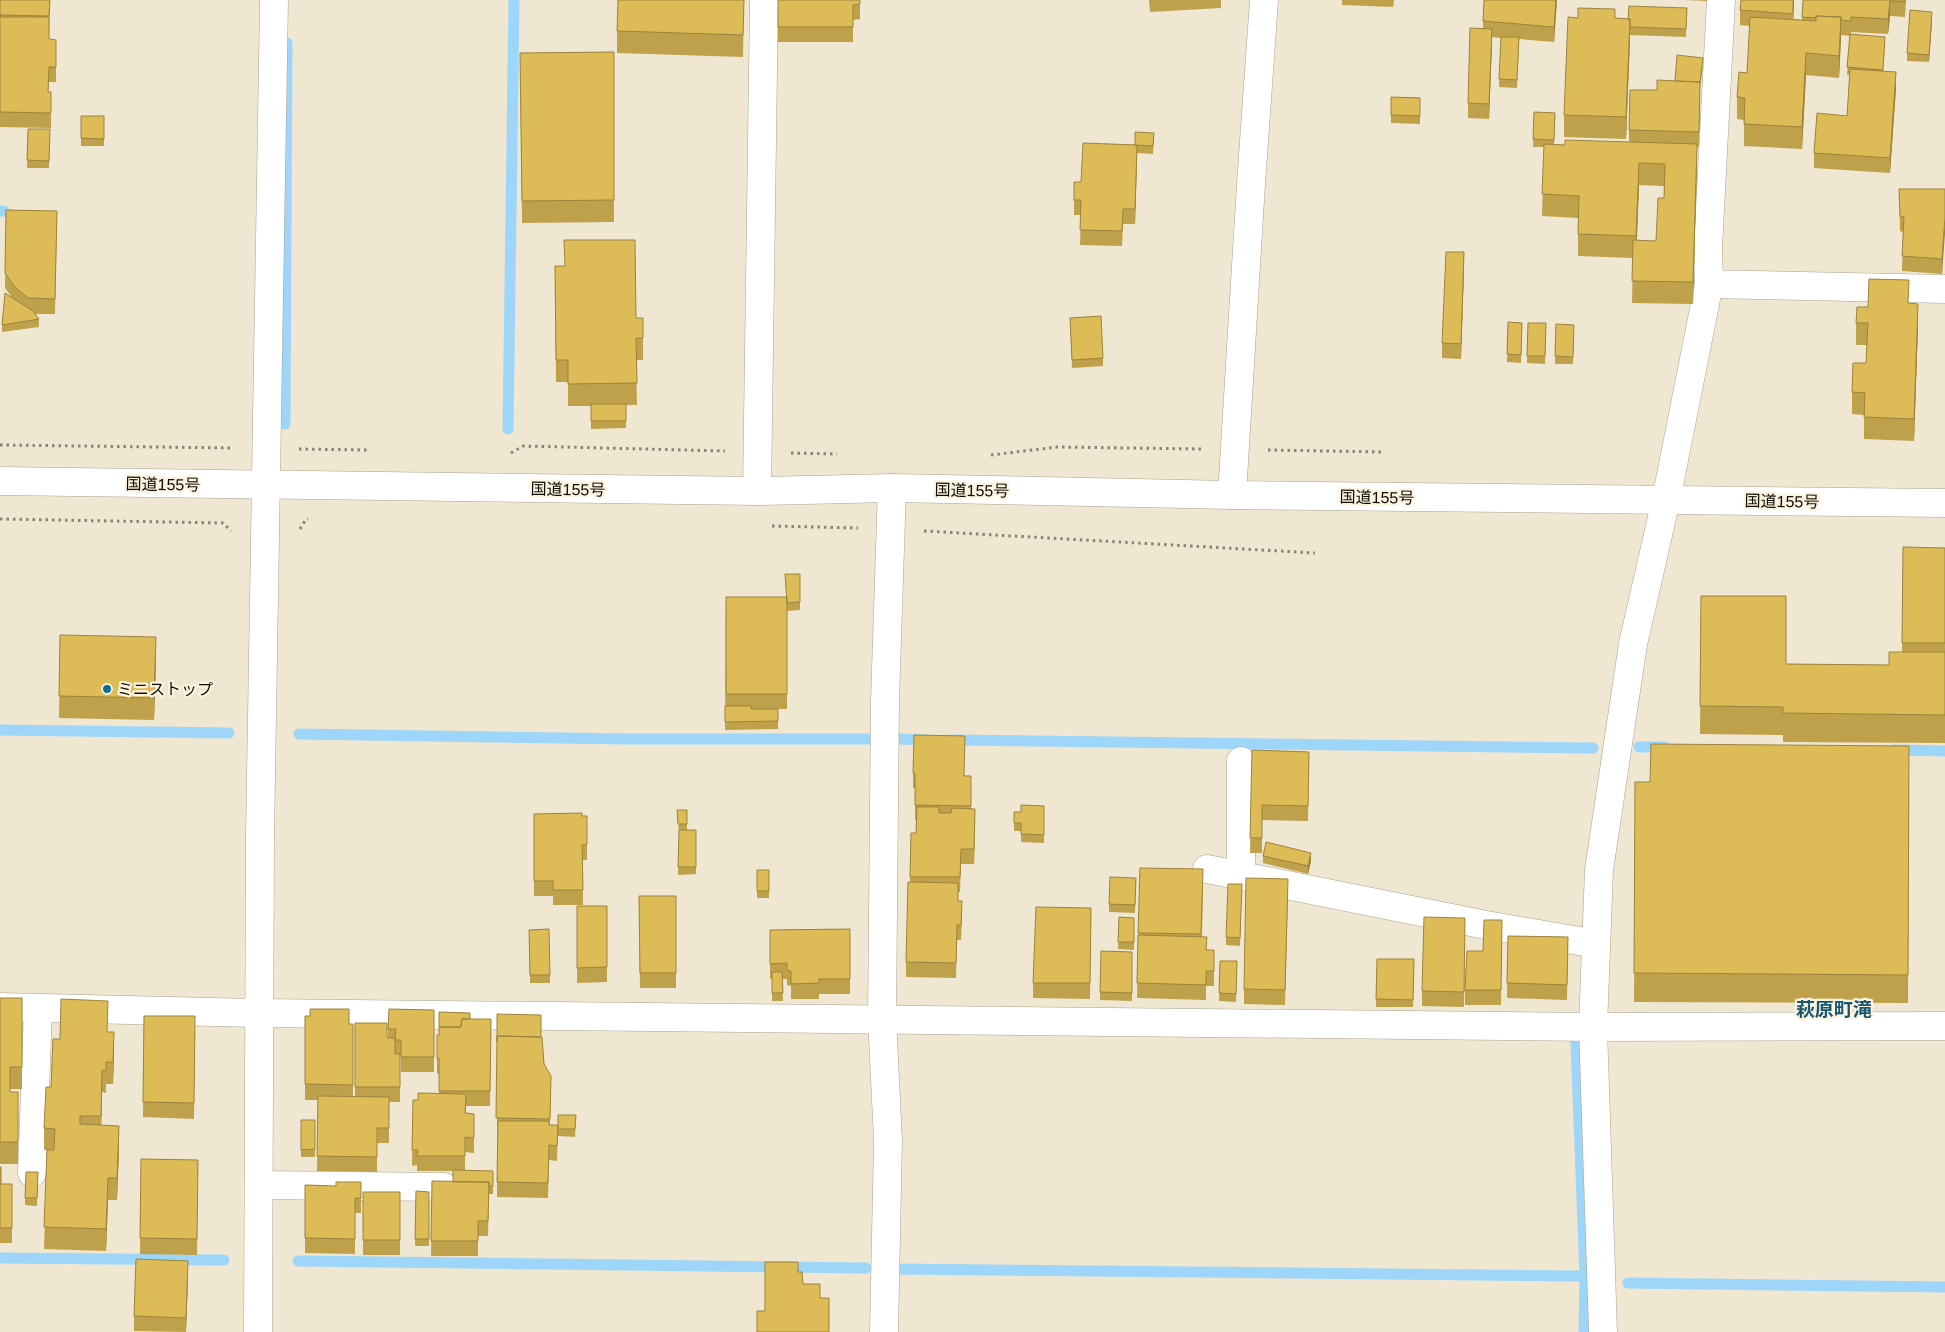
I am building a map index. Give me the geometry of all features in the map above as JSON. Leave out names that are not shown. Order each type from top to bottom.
[{"type":"main road","points":[[258,1332],[260,836],[274,0]]},
{"type":"main road","points":[[757,491],[764,0]]},
{"type":"main road","points":[[1232,495],[1264,0]]},
{"type":"main road","points":[[1603,1332],[1593,1027],[1599,870],[1633,644],[1666,500],[1709,284],[1708,247],[1721,0]]},
{"type":"main road","points":[[1709,284],[1945,289]]},
{"type":"main road","name":"国道155号","points":[[0,481],[757,491],[892,488],[1232,495],[1945,503]]},
{"type":"main road","points":[[884,1332],[888,1140],[882,1018],[885,700],[892,488]]},
{"type":"main road","points":[[1241,761],[1241,876]]},
{"type":"main road","points":[[1207,869],[1486,925],[1596,944]]},
{"type":"main road","points":[[0,1007],[260,1013],[882,1018],[1593,1027],[1945,1026]]},
{"type":"main road","points":[[32,1173],[38,1009]]},
{"type":"main road","points":[[259,1184],[444,1186]]},
{"type":"path","points":[[0,445],[247,448],[259,435],[284,435],[298,449],[376,450]]},
{"type":"path","points":[[501,453],[511,453],[524,446],[758,452]]},
{"type":"path","points":[[982,456],[1057,447],[1206,449]]},
{"type":"path","points":[[785,448],[790,453],[838,454]]},
{"type":"path","points":[[1265,450],[1384,452]]},
{"type":"path","points":[[0,519],[223,523]]},
{"type":"path","points":[[295,536],[306,519],[316,519]]},
{"type":"path","points":[[768,526],[891,529],[1315,554]]},
{"type":"building","points":[[0,0],[50,0],[49,16],[0,15]]},
{"type":"building","points":[[618,0],[744,0],[743,35],[617,31]]},
{"type":"building","points":[[778,0],[860,0],[860,4],[853,5],[853,27],[778,27]]},
{"type":"building","points":[[1484,0],[1556,0],[1554,27],[1483,21]]},
{"type":"building","points":[[1741,0],[1793,0],[1793,14],[1740,10]]},
{"type":"building","points":[[1803,0],[1905,0],[1905,2],[1890,1],[1888,19],[1851,17],[1851,21],[1841,20],[1841,17],[1802,17]]},
{"type":"building","points":[[1629,6],[1687,8],[1686,29],[1630,27],[1630,19],[1628,19]]},
{"type":"building","points":[[1578,8],[1615,9],[1615,18],[1630,19],[1626,117],[1564,115],[1568,17],[1578,18]]},
{"type":"building","points":[[1910,10],[1932,12],[1929,55],[1907,53]]},
{"type":"building","points":[[1816,16],[1841,17],[1839,56],[1806,53],[1802,127],[1744,124],[1745,98],[1737,97],[1739,72],[1747,73],[1750,17],[1816,21]]},
{"type":"building","points":[[0,17],[49,17],[49,39],[56,40],[56,67],[49,67],[48,92],[51,92],[51,113],[0,112]]},
{"type":"building","points":[[1470,28],[1492,29],[1489,104],[1468,103]]},
{"type":"building","points":[[1850,34],[1885,37],[1883,70],[1847,67]]},
{"type":"building","points":[[1501,37],[1519,37],[1517,80],[1499,79]]},
{"type":"building","points":[[614,52],[614,200],[522,201],[520,53]]},
{"type":"building","points":[[1677,55],[1703,58],[1700,82],[1675,81]]},
{"type":"building","points":[[1850,69],[1896,72],[1890,158],[1814,153],[1817,113],[1847,116]]},
{"type":"building","points":[[1657,80],[1700,82],[1699,132],[1629,130],[1630,90],[1657,90]]},
{"type":"building","points":[[1391,97],[1420,98],[1420,116],[1391,115]]},
{"type":"building","points":[[1534,112],[1555,113],[1554,140],[1533,139]]},
{"type":"building","points":[[81,116],[104,116],[104,139],[81,138]]},
{"type":"building","points":[[28,129],[50,129],[49,161],[27,160]]},
{"type":"building","points":[[1135,132],[1154,133],[1153,146],[1135,145]]},
{"type":"building","points":[[1565,140],[1697,144],[1693,282],[1632,281],[1633,240],[1656,241],[1658,198],[1664,198],[1665,164],[1639,163],[1636,236],[1578,234],[1579,196],[1542,194],[1544,144],[1565,145]]},
{"type":"building","points":[[1083,143],[1137,145],[1135,209],[1123,209],[1122,231],[1080,230],[1081,200],[1074,200],[1074,182],[1081,182]]},
{"type":"building","points":[[1899,189],[1945,189],[1942,259],[1902,256],[1904,217],[1900,216]]},
{"type":"building","points":[[6,210],[57,211],[55,299],[28,298],[15,287],[5,273]]},
{"type":"building","points":[[564,240],[635,240],[636,318],[643,318],[643,338],[636,338],[637,383],[568,384],[568,360],[556,360],[555,266],[565,266]]},
{"type":"building","points":[[1446,252],[1464,252],[1461,344],[1442,343]]},
{"type":"building","points":[[1869,279],[1909,280],[1908,303],[1918,304],[1914,419],[1864,417],[1865,393],[1852,392],[1853,363],[1866,363],[1868,323],[1856,323],[1857,307],[1868,307]]},
{"type":"building","points":[[5,293],[33,311],[39,319],[2,325]]},
{"type":"building","points":[[1101,316],[1103,358],[1072,360],[1070,318]]},
{"type":"building","points":[[1508,322],[1522,323],[1521,355],[1507,354]]},
{"type":"building","points":[[1528,323],[1546,323],[1545,356],[1527,356]]},
{"type":"building","points":[[1556,324],[1574,325],[1573,357],[1555,356]]},
{"type":"building","points":[[591,404],[626,404],[626,421],[591,421]]},
{"type":"building","points":[[1903,547],[1945,548],[1945,643],[1902,643]]},
{"type":"building","points":[[785,574],[800,574],[800,602],[787,603]]},
{"type":"building","points":[[1701,596],[1786,596],[1786,664],[1889,665],[1889,652],[1945,652],[1945,715],[1783,713],[1783,707],[1700,706]]},
{"type":"building","points":[[726,597],[787,597],[787,694],[726,694]]},
{"type":"building","name":"ミニストップ","points":[[60,635],[156,637],[154,698],[59,696]]},
{"type":"building","points":[[725,706],[751,706],[751,709],[778,709],[778,721],[725,722]]},
{"type":"building","points":[[914,735],[965,736],[964,776],[971,776],[971,806],[915,805],[915,773],[913,773]]},
{"type":"building","points":[[1651,744],[1909,746],[1908,975],[1634,973],[1635,782],[1650,782]]},
{"type":"building","points":[[1252,750],[1309,752],[1308,806],[1262,805],[1262,838],[1250,838]]},
{"type":"building","points":[[1021,805],[1044,806],[1044,835],[1021,834],[1021,823],[1014,823],[1014,812],[1021,812]]},
{"type":"building","points":[[917,807],[939,807],[939,813],[951,813],[952,808],[975,809],[974,849],[961,849],[960,877],[910,877],[911,833],[916,833]]},
{"type":"building","points":[[677,810],[687,810],[687,824],[678,824]]},
{"type":"building","points":[[582,813],[582,816],[587,816],[587,844],[582,845],[583,890],[553,890],[553,881],[534,881],[534,814]]},
{"type":"building","points":[[679,830],[696,830],[696,867],[678,867]]},
{"type":"building","points":[[1266,842],[1311,853],[1308,866],[1263,856]]},
{"type":"building","points":[[1140,868],[1203,869],[1201,934],[1138,933]]},
{"type":"building","points":[[757,870],[769,870],[769,891],[757,891]]},
{"type":"building","points":[[1110,877],[1136,878],[1135,905],[1109,904]]},
{"type":"building","points":[[1246,878],[1288,879],[1285,990],[1244,989]]},
{"type":"building","points":[[908,882],[958,883],[958,901],[962,901],[961,925],[957,925],[956,963],[906,962]]},
{"type":"building","points":[[1228,884],[1242,884],[1240,938],[1226,937]]},
{"type":"building","points":[[639,896],[676,896],[676,973],[640,973]]},
{"type":"building","points":[[577,906],[607,906],[607,967],[577,968]]},
{"type":"building","points":[[1036,907],[1091,908],[1090,983],[1033,983]]},
{"type":"building","points":[[1119,917],[1134,918],[1134,942],[1118,942]]},
{"type":"building","points":[[1424,917],[1465,918],[1464,992],[1422,991]]},
{"type":"building","points":[[1484,920],[1502,920],[1501,990],[1465,990],[1467,951],[1483,951]]},
{"type":"building","points":[[549,929],[550,975],[530,975],[529,930]]},
{"type":"building","points":[[850,929],[850,979],[819,979],[819,983],[791,984],[791,971],[787,970],[787,963],[770,964],[770,930]]},
{"type":"building","points":[[1138,935],[1207,937],[1206,950],[1214,950],[1214,971],[1206,971],[1206,985],[1137,983]]},
{"type":"building","points":[[1508,936],[1568,937],[1567,985],[1507,983]]},
{"type":"building","points":[[1101,951],[1132,952],[1132,993],[1100,992]]},
{"type":"building","points":[[1377,959],[1414,959],[1413,1000],[1376,999]]},
{"type":"building","points":[[1220,961],[1237,961],[1236,994],[1219,993]]},
{"type":"building","points":[[772,972],[782,972],[783,993],[772,993]]},
{"type":"building","points":[[0,998],[22,998],[22,1067],[10,1067],[10,1092],[18,1092],[18,1142],[0,1142]]},
{"type":"building","points":[[61,999],[108,1001],[107,1032],[114,1032],[113,1062],[106,1062],[106,1071],[102,1070],[101,1116],[80,1116],[80,1124],[119,1126],[117,1178],[108,1178],[106,1229],[44,1227],[47,1150],[54,1150],[55,1129],[44,1128],[46,1087],[51,1087],[53,1039],[60,1039]]},
{"type":"building","points":[[310,1009],[349,1009],[349,1024],[353,1024],[353,1085],[305,1084],[305,1016],[310,1016]]},
{"type":"building","points":[[389,1009],[434,1010],[434,1057],[401,1057],[401,1040],[395,1040],[396,1029],[388,1029]]},
{"type":"building","points":[[439,1012],[470,1013],[470,1019],[462,1019],[460,1027],[439,1027]]},
{"type":"building","points":[[497,1014],[541,1015],[541,1037],[497,1036]]},
{"type":"building","points":[[144,1016],[195,1016],[194,1103],[143,1102]]},
{"type":"building","points":[[462,1019],[491,1019],[490,1091],[439,1091],[437,1035],[439,1035],[439,1027],[461,1027]]},
{"type":"building","points":[[355,1023],[387,1023],[387,1038],[395,1038],[395,1054],[400,1054],[400,1087],[355,1087]]},
{"type":"building","points":[[497,1036],[542,1037],[544,1064],[551,1076],[550,1119],[496,1118]]},
{"type":"building","points":[[418,1093],[466,1094],[465,1113],[474,1114],[474,1138],[465,1137],[465,1156],[417,1156],[418,1150],[412,1150],[413,1100],[418,1100]]},
{"type":"building","points":[[318,1096],[389,1097],[389,1128],[377,1128],[377,1157],[317,1156]]},
{"type":"building","points":[[558,1115],[576,1115],[575,1129],[558,1129]]},
{"type":"building","points":[[301,1120],[315,1120],[315,1149],[301,1150]]},
{"type":"building","points":[[498,1121],[549,1121],[549,1125],[558,1125],[557,1146],[549,1145],[548,1183],[497,1182]]},
{"type":"building","points":[[141,1159],[198,1160],[197,1239],[140,1238]]},
{"type":"building","points":[[0,1167],[1,1184],[12,1184],[12,1228],[0,1228]]},
{"type":"building","points":[[453,1170],[493,1171],[493,1186],[489,1186],[489,1182],[453,1182]]},
{"type":"building","points":[[26,1172],[38,1172],[37,1198],[25,1198]]},
{"type":"building","points":[[432,1181],[489,1182],[488,1221],[478,1221],[478,1241],[431,1241]]},
{"type":"building","points":[[336,1182],[361,1182],[361,1198],[355,1198],[355,1239],[305,1238],[305,1185],[336,1186]]},
{"type":"building","points":[[416,1191],[429,1192],[429,1239],[415,1239]]},
{"type":"building","points":[[363,1192],[400,1192],[400,1240],[363,1240]]},
{"type":"building","points":[[136,1259],[188,1261],[186,1318],[134,1316]]},
{"type":"building","points":[[765,1262],[798,1262],[798,1272],[802,1272],[803,1284],[820,1284],[820,1298],[829,1298],[829,1332],[757,1332],[757,1311],[765,1311]]},
{"type":"waterway","points":[[508,429],[514,0]]},
{"type":"waterway","points":[[285,424],[287,43]]},
{"type":"waterway","points":[[0,730],[229,733]]},
{"type":"waterway","points":[[299,734],[630,739],[875,739]]},
{"type":"waterway","points":[[897,739],[928,740]]},
{"type":"waterway","points":[[951,740],[1593,748]]},
{"type":"waterway","points":[[1639,747],[1665,747]]},
{"type":"waterway","points":[[1893,750],[1945,751]]},
{"type":"waterway","points":[[1576,1043],[1585,1276],[1584,1332]]},
{"type":"waterway","points":[[0,1258],[224,1260]]},
{"type":"waterway","points":[[298,1261],[866,1268]]},
{"type":"waterway","points":[[895,1269],[1585,1276]]},
{"type":"waterway","points":[[1628,1283],[1945,1287]]},
{"type":"place","name":"ミニストップ","points":[[107,689]]},
{"type":"district","name":"萩原町滝","points":[[1834,1009]]}]
